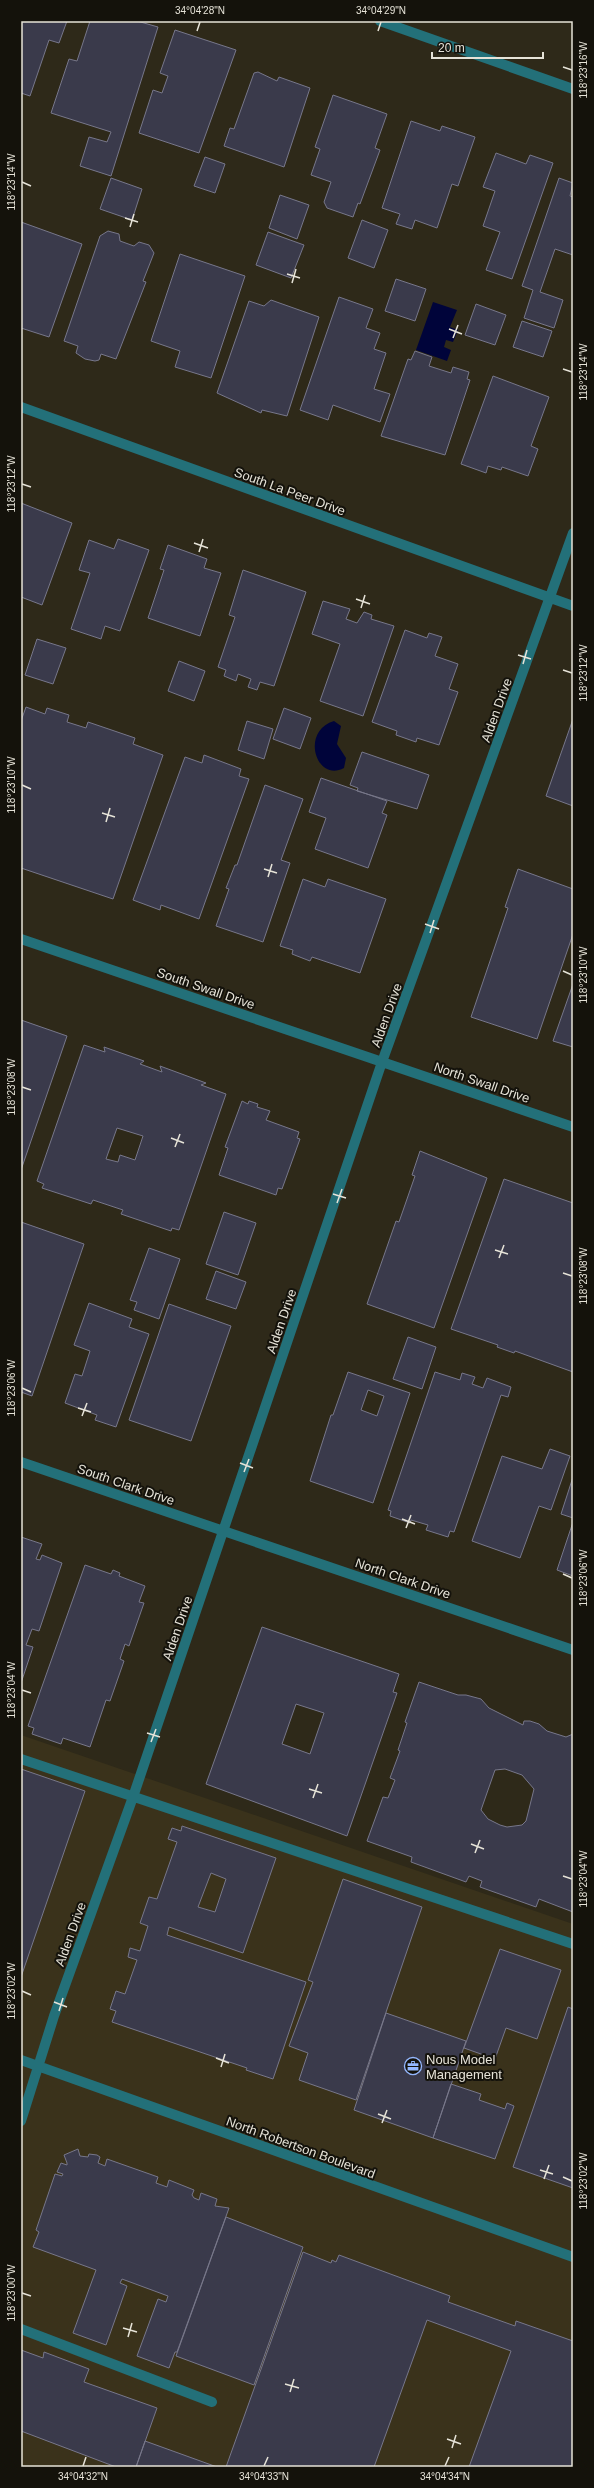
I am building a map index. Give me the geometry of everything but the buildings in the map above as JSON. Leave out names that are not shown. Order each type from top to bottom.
[{"type":"street","points":[[380,21],[573,89]]},
{"type":"street","name":"South La Peer Drive","points":[[21,407],[573,606]]},
{"type":"street","name":"Alden Drive","points":[[21,2120],[38,2066],[133,1797],[382,1062],[573,533]]},
{"type":"street","name":"South Swall Drive","points":[[21,939],[382,1062]]},
{"type":"street","name":"North Swall Drive","points":[[382,1062],[573,1127]]},
{"type":"street","name":"South Clark Drive","points":[[21,1462],[224,1530]]},
{"type":"street","name":"North Clark Drive","points":[[224,1530],[573,1650]]},
{"type":"street","points":[[21,1759],[573,1944]]},
{"type":"street","name":"North Robertson Boulevard","points":[[21,2060],[573,2257]]},
{"type":"street","points":[[21,2329],[212,2402]]},
{"type":"shaded area","points":[[433,302],[457,310],[450,327],[458,330],[453,342],[446,340],[444,347],[451,350],[447,361],[416,350]]},
{"type":"shaded area","points":[[334,721],[341,726],[337,744],[346,758],[344,768],[334,771],[326,768],[320,762],[316,754],[315,744],[317,735],[324,727]]},
{"type":"shaded area","points":[[21,1735],[573,1924],[573,2467],[21,2467]]},
{"type":"place","name":"Nous Model Management","points":[[413,2066]]}]
